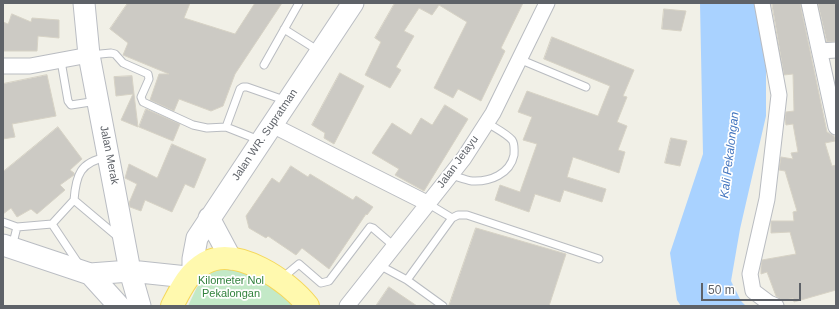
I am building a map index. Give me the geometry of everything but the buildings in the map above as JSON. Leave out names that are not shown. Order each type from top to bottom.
[{"type":"main road","points":[[172,306],[190,275],[214,259],[232,259],[252,263],[295,292],[308,306]]},
{"type":"street","name":"Jalan Merak","points":[[84,3],[90,55],[130,271],[140,306]]},
{"type":"street","name":"Jalan WR. Supratman","points":[[190,275],[197,238],[353,3]]},
{"type":"street","name":"Jalan Jetayu","points":[[347,306],[427,203],[451,175],[493,113],[547,3]]},
{"type":"street","points":[[762,3],[780,95],[767,199],[750,274],[753,291],[769,303],[776,306]]},
{"type":"street","points":[[809,3],[836,127]]},
{"type":"street","points":[[820,51],[836,50]]},
{"type":"street","points":[[3,66],[30,66],[90,55]]},
{"type":"street","points":[[266,133],[427,203]]},
{"type":"street","points":[[209,218],[232,259]]},
{"type":"street","points":[[8,246],[87,272],[130,271],[190,275]]},
{"type":"street","points":[[87,272],[119,306]]},
{"type":"lane","points":[[264,65],[299,3]]},
{"type":"lane","points":[[284,29],[320,52]]},
{"type":"lane","points":[[90,55],[115,54],[123,63],[148,74],[149,79],[140,97],[143,102],[192,125],[207,128],[226,127],[266,133]]},
{"type":"lane","points":[[520,58],[586,87]]},
{"type":"lane","points":[[61,61],[70,105],[99,101]]},
{"type":"lane","points":[[226,127],[240,89],[243,86],[288,101]]},
{"type":"lane","points":[[451,175],[472,181],[490,180],[500,175],[508,168],[513,160],[515,149],[512,140],[486,122]]},
{"type":"lane","points":[[3,222],[17,227],[52,224],[74,200],[78,178],[86,164],[97,159],[109,157]]},
{"type":"lane","points":[[74,200],[111,229],[125,244]]},
{"type":"lane","points":[[427,203],[452,218]]},
{"type":"lane","points":[[407,280],[452,218],[458,215],[467,215],[599,259]]},
{"type":"lane","points":[[52,224],[87,272]]},
{"type":"lane","points":[[8,246],[17,227]]},
{"type":"lane","points":[[279,280],[299,264],[321,283],[329,282],[370,227],[394,246]]},
{"type":"lane","points":[[379,265],[407,280],[442,306]]},
{"type":"green space","name":"Kilometer Nol Pekalongan","points":[[229,267],[250,270],[285,293],[296,306],[188,306],[197,287],[213,271]]},
{"type":"water","name":"Kali Pekalongan","points":[[700,3],[756,3],[766,44],[766,116],[740,229],[731,281],[741,301],[746,306],[681,306],[677,300],[670,253],[703,154]]}]
